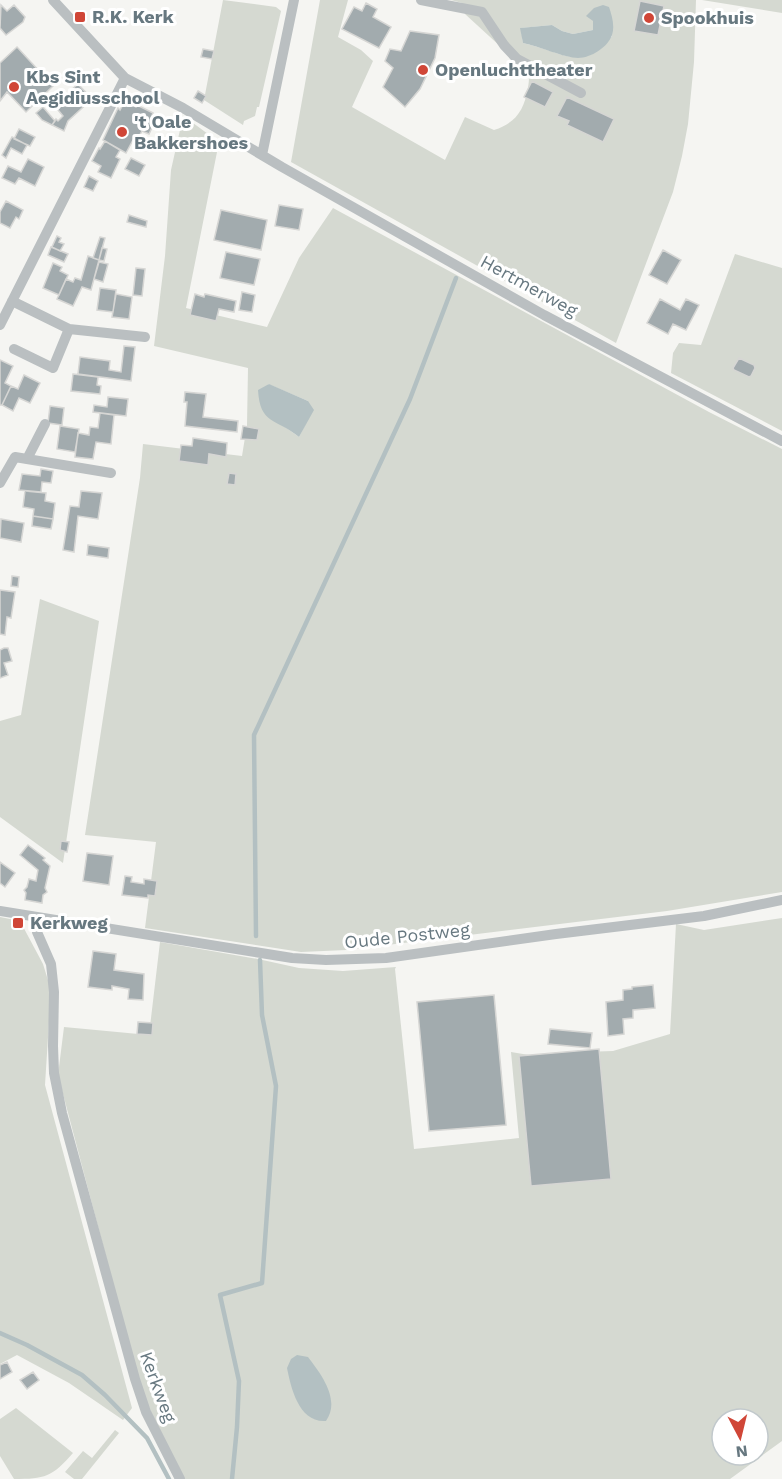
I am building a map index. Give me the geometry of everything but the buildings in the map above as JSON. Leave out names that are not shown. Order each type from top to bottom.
[{"type":"street","name":"Hertmerweg","points":[[69,0],[56,4],[125,78],[183,108],[262,156],[544,315],[782,441]]},
{"type":"street","points":[[262,156],[294,0]]},
{"type":"street","points":[[421,0],[482,12],[497,37],[517,59],[580,93]]},
{"type":"street","points":[[0,325],[125,78]]},
{"type":"street","points":[[12,301],[69,329],[145,337]]},
{"type":"street","points":[[14,349],[53,368],[69,329]]},
{"type":"street","points":[[27,459],[45,424]]},
{"type":"street","points":[[0,483],[15,457],[111,473]]},
{"type":"street","name":"Oude Postweg","points":[[0,911],[292,958],[326,960],[386,958],[704,916],[782,900]]},
{"type":"street","name":"Kerkweg","points":[[38,918],[37,932],[51,964],[54,992],[54,1064],[62,1113],[135,1379],[146,1412],[180,1479]]},
{"type":"shaded area","points":[[223,0],[276,7],[281,11],[259,107],[257,107],[255,116],[244,121],[243,125],[204,100]]},
{"type":"shaded area","points":[[320,0],[348,0],[338,37],[361,50],[373,61],[352,107],[445,160],[465,117],[494,130],[508,124],[518,115],[524,103],[529,81],[526,70],[465,14],[462,3],[451,0],[696,0],[694,62],[688,124],[682,156],[673,192],[616,343],[291,162]],"holes":[[[587,16],[612,36],[601,48],[591,54],[571,57],[523,43],[521,28],[552,25],[573,34],[593,30],[593,21]]]},
{"type":"shaded area","points":[[702,0],[782,0],[782,13]]},
{"type":"shaded area","points":[[603,5],[609,7],[613,32],[607,44],[593,54],[578,58],[523,43],[520,28],[552,25],[573,34],[593,30],[593,21],[586,16],[594,8]]},
{"type":"shaded area","points":[[182,121],[193,123],[219,142],[186,308],[267,327],[299,258],[333,208],[709,412],[782,449],[782,892],[667,911],[346,950],[301,952],[145,928],[156,842],[85,835],[140,478],[143,444],[242,456],[247,425],[248,368],[154,346],[165,256],[171,170]],"holes":[[[268,384],[308,401],[308,419],[299,437],[281,424]]]},
{"type":"shaded area","points":[[735,254],[782,268],[782,431],[671,373],[673,353],[679,343],[701,345]]},
{"type":"shaded area","points":[[269,384],[308,401],[314,410],[299,437],[271,419],[262,409],[258,390]]},
{"type":"shaded area","points":[[40,599],[99,621],[63,863],[0,817],[0,721],[21,715]]},
{"type":"shaded area","points":[[0,917],[20,921],[43,964],[51,990],[45,1085],[132,1408],[123,1420],[69,1383],[17,1355],[0,1364]]},
{"type":"shaded area","points":[[782,918],[782,1441],[770,1450],[770,1407],[710,1407],[710,1467],[746,1467],[730,1479],[184,1479],[142,1393],[58,1075],[64,1027],[149,1035],[160,942],[299,968],[343,971],[396,967],[414,1149],[519,1138],[511,1052],[547,1058],[553,1053],[613,1051],[670,1034],[676,924],[704,930]]},
{"type":"shaded area","points":[[297,1355],[308,1357],[328,1387],[331,1405],[326,1421],[309,1416],[294,1394],[287,1368],[291,1359]]},
{"type":"shaded area","points":[[16,1408],[73,1453],[53,1472],[41,1477],[14,1479],[0,1456],[0,1419]]},
{"type":"shaded area","points":[[115,1430],[119,1433],[82,1479],[74,1479],[65,1472],[83,1451],[92,1458]]},
{"type":"waterway","points":[[256,936],[254,735],[410,399],[456,278]]},
{"type":"waterway","points":[[232,1479],[239,1381],[220,1295],[262,1283],[276,1086],[262,1015],[260,960]]},
{"type":"waterway","points":[[0,1333],[82,1375],[147,1438],[169,1479]]},
{"type":"place","name":"R.K. Kerk","points":[[80,17]]},
{"type":"place","name":"Spookhuis","points":[[649,18]]},
{"type":"place","name":"Openluchttheater","points":[[423,70]]},
{"type":"place","name":"Kbs Sint Aegidiusschool","points":[[14,87]]},
{"type":"place","name":"'t Oale Bakkershoes","points":[[122,132]]},
{"type":"place","name":"Kerkweg","points":[[18,923]]}]
